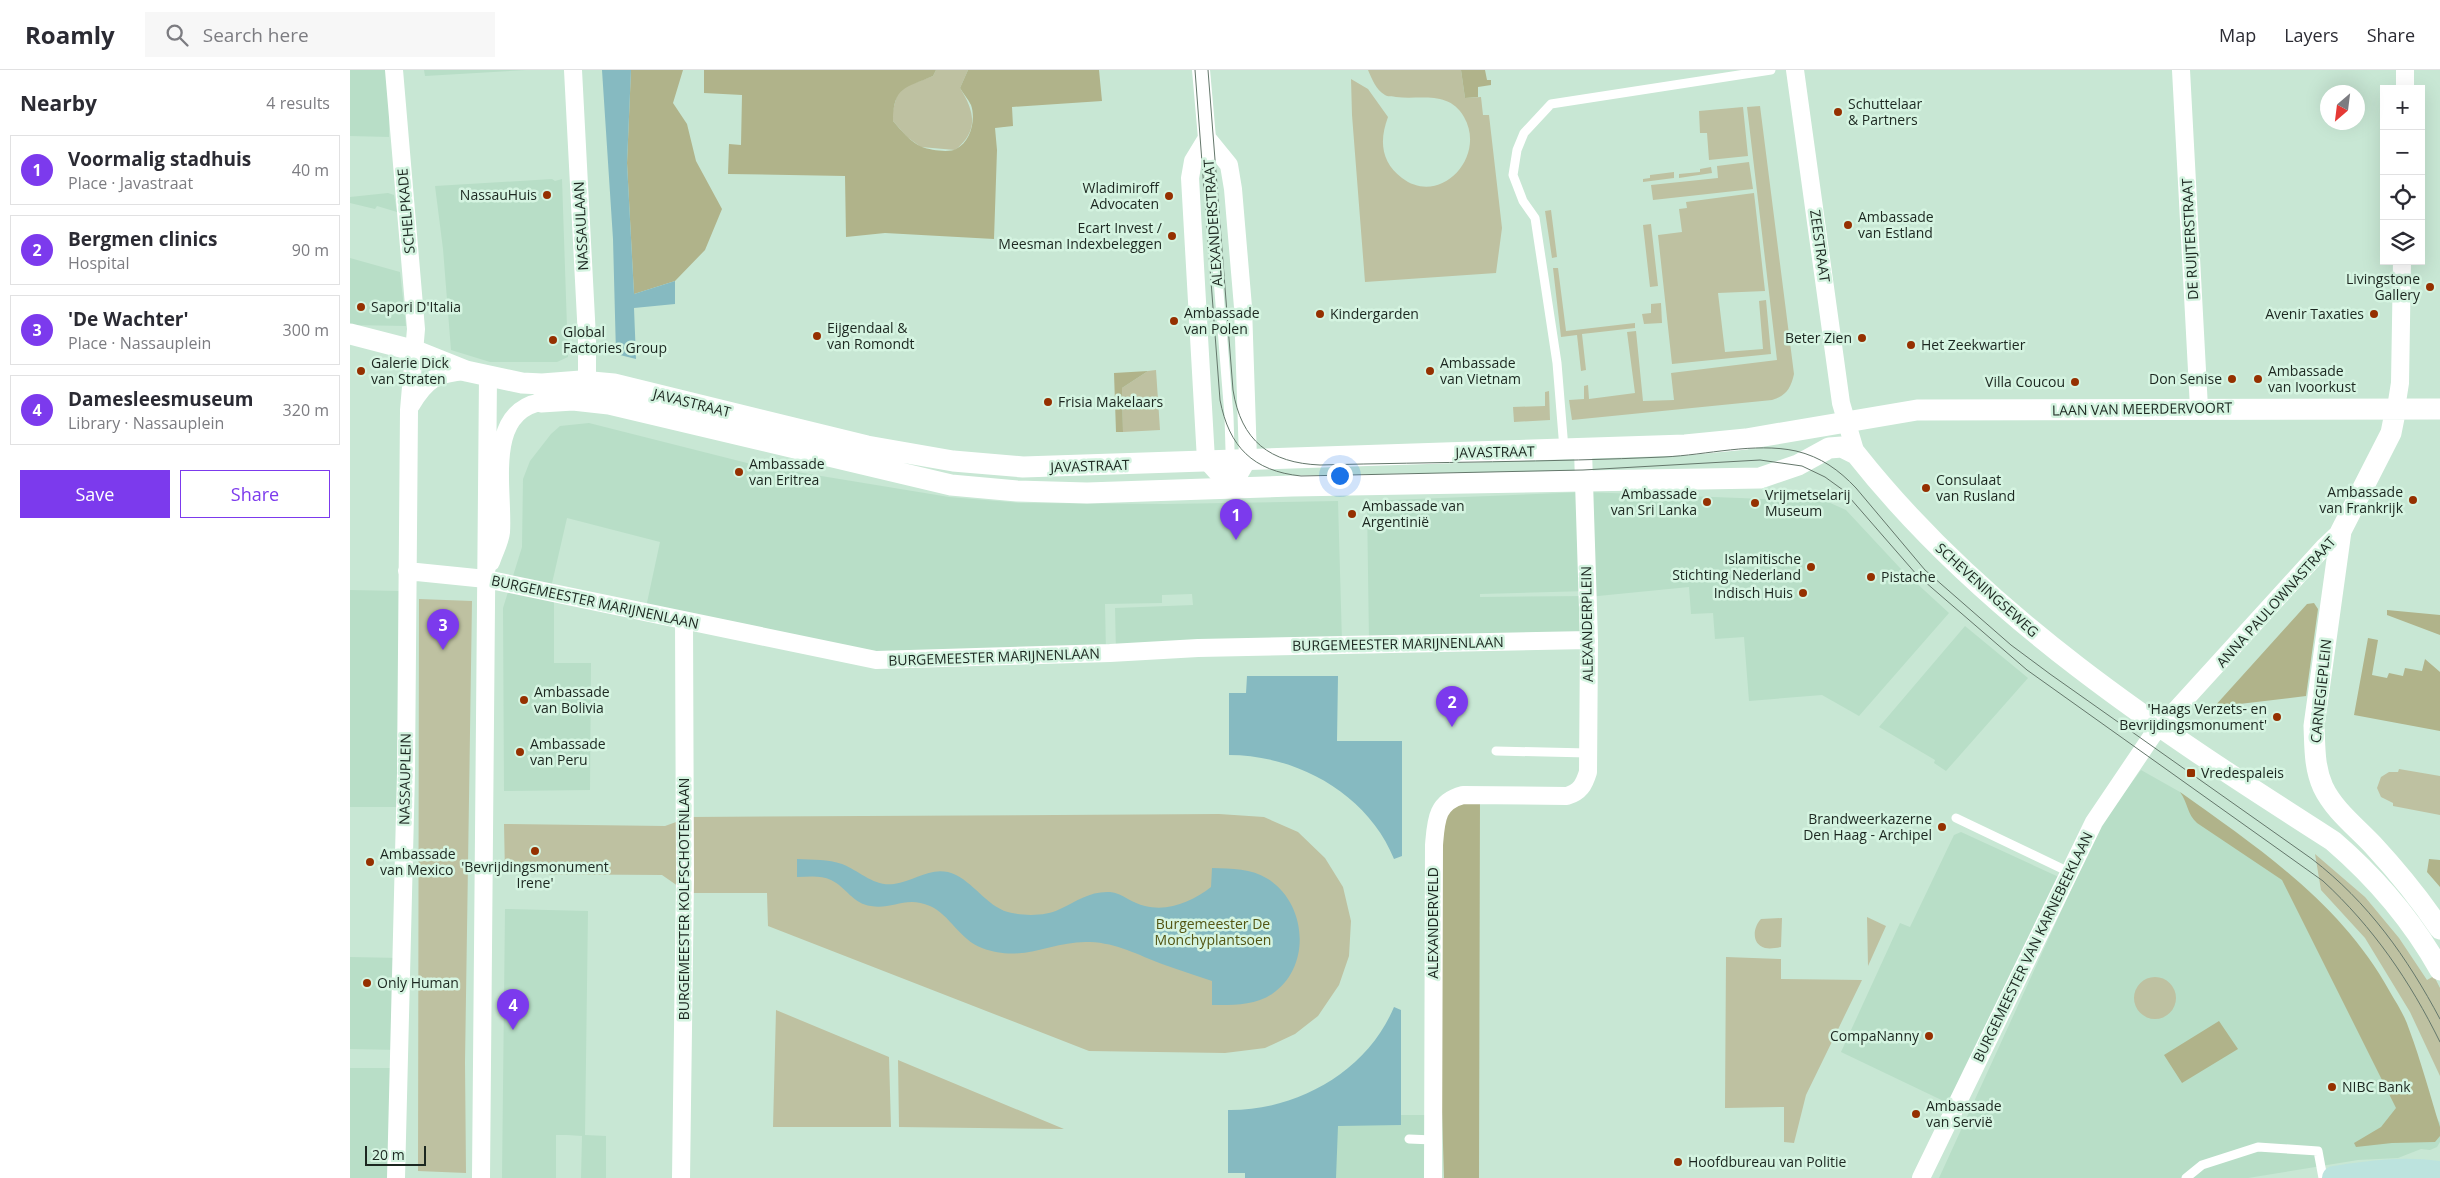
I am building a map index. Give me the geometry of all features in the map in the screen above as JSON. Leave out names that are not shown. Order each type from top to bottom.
[{"type":"main road","points":[[2334,1178],[2388,1170],[2414,1170],[2440,1174]]},
{"type":"street","name":"SCHELPKADE","points":[[394,70],[415,319],[416,351]]},
{"type":"street","name":"NASSAULAAN","points":[[572,70],[587,338],[587,382]]},
{"type":"street","name":"ALEXANDERSTRAAT","points":[[1201,70],[1207,138],[1229,165],[1233,189],[1243,307],[1239,460]]},
{"type":"street","name":"ZEESTRAAT","points":[[1796,70],[1845,422]]},
{"type":"street","name":"DE RUIJTERSTRAAT","points":[[2181,70],[2200,408]]},
{"type":"street","points":[[2405,70],[2405,85]]},
{"type":"street","name":"ALEXANDERSTRAAT","points":[[1206,460],[1190,178],[1193,162],[1207,138]]},
{"type":"street","name":"ANNA PAULOWNASTRAAT","points":[[2162,727],[2324,547],[2341,531],[2391,433],[2400,383],[2402,265]]},
{"type":"street","name":"JAVASTRAAT","points":[[350,334],[416,351],[466,371],[522,383],[587,382],[614,384],[867,446],[953,461],[1023,467],[1206,460],[1285,460],[1703,444],[1746,439],[1845,422]]},
{"type":"street","name":"NASSAUPLEIN","points":[[396,1178],[401,1055],[406,783],[409,410],[416,351]]},
{"type":"street","name":"NASSAUPLEIN","points":[[409,410],[422,387],[445,372],[466,371]]},
{"type":"street","points":[[481,1178],[488,376]]},
{"type":"street","name":"JAVASTRAAT","points":[[541,402],[573,400],[609,404],[951,485],[1017,491],[1077,492],[1760,478],[1798,465],[1829,448],[1842,447],[1856,454]]},
{"type":"street","points":[[486,579],[500,534],[502,444],[507,427],[518,412],[531,404],[541,402]]},
{"type":"street","name":"LAAN VAN MEERDERVOORT","points":[[1845,422],[1917,410],[2440,409]]},
{"type":"street","name":"SCHEVENINGSEWEG","points":[[1845,422],[1856,454],[1932,541],[2032,632],[2162,727]]},
{"type":"street","name":"ALEXANDERPLEIN","points":[[1574,450],[1584,481],[1589,640],[1588,772],[1584,785],[1575,794]]},
{"type":"street","points":[[1206,460],[1231,488]]},
{"type":"street","points":[[1231,488],[1239,460]]},
{"type":"street","name":"CARNEGIEPLEIN","points":[[2341,531],[2314,726],[2315,754],[2319,775],[2334,805],[2416,894],[2440,928]]},
{"type":"street","name":"BURGEMEESTER MARIJNENLAAN","points":[[407,571],[486,579],[876,660],[1110,653],[1198,648],[1589,640]]},
{"type":"street","name":"BURGEMEESTER KOLFSCHOTENLAAN","points":[[681,1178],[685,880],[684,620]]},
{"type":"street","points":[[2162,727],[2333,841],[2356,861],[2394,902],[2428,948],[2440,970]]},
{"type":"street","name":"BURGEMEESTER VAN KARNEBEEKLAAN","points":[[1921,1178],[2094,822],[2136,759],[2162,727]]},
{"type":"street","name":"ALEXANDERVELD","points":[[1433,1178],[1434,845],[1436,822],[1441,807],[1452,798],[1463,796],[1566,796],[1575,794]]},
{"type":"lane","points":[[1574,450],[1557,363],[1535,218],[1523,201],[1513,175],[1517,150],[1524,133],[1551,104],[1771,70]]},
{"type":"lane","name":"ALEXANDERSTRAAT","points":[[1207,138],[1239,460]]},
{"type":"lane","points":[[1496,751],[1588,753]]},
{"type":"lane","points":[[1956,818],[2069,872]]},
{"type":"lane","points":[[1409,1139],[1433,1140]]},
{"type":"lane","points":[[2186,1178],[2202,1165],[2258,1147],[2318,1151],[2323,1178]]},
{"type":"shaded area","points":[[350,70],[389,70],[389,137],[350,136]]},
{"type":"shaded area","points":[[424,70],[526,70],[425,76]]},
{"type":"shaded area","points":[[631,70],[683,70],[673,103],[687,124],[696,161],[722,209],[705,250],[675,281],[634,294],[627,163]]},
{"type":"shaded area","points":[[704,70],[936,70],[933,76],[908,86],[903,90],[895,101],[893,121],[906,136],[918,145],[939,151],[956,149],[969,136],[973,117],[971,105],[960,88],[968,70],[1099,70],[1102,101],[1012,107],[1013,126],[995,128],[997,150],[994,239],[885,233],[846,237],[845,176],[728,174],[729,144],[741,145],[742,95],[704,93]]},
{"type":"shaded area","points":[[1461,70],[1485,70],[1487,80],[1491,80],[1491,85],[1478,87],[1478,97],[1465,98]]},
{"type":"shaded area","points":[[552,179],[555,181],[562,179],[568,357],[557,362],[490,362],[451,350],[443,249],[435,186]]},
{"type":"shaded area","points":[[388,193],[394,195],[397,212],[377,206],[375,209],[350,203],[350,197]]},
{"type":"shaded area","points":[[350,258],[400,272],[406,326],[350,325]]},
{"type":"shaded area","points":[[1148,371],[1122,388],[1123,432],[1116,432],[1114,373]]},
{"type":"shaded area","points":[[589,423],[755,465],[949,497],[1020,503],[1166,504],[1338,501],[1342,642],[1116,653],[1115,608],[1193,605],[1192,594],[1162,595],[1162,603],[1105,604],[1106,653],[876,660],[645,612],[660,542],[567,518],[550,592],[554,593],[554,663],[591,663],[590,790],[504,791],[503,608],[522,547],[523,479],[530,461],[551,434],[560,426]]},
{"type":"shaded area","points":[[1585,492],[1765,499],[1819,498],[1846,510],[1900,568],[1949,613],[1859,716],[1822,695],[1749,701],[1744,637],[1715,639],[1713,613],[1691,614],[1689,587],[1588,597],[1589,640],[1369,642],[1367,501]],"holes":[[[1588,591],[1588,596],[1480,597],[1480,594]]]},
{"type":"shaded area","points":[[350,590],[400,591],[405,807],[350,807]]},
{"type":"shaded area","points":[[2314,603],[2318,609],[2306,696],[2214,707],[2307,604]]},
{"type":"shaded area","points":[[2387,610],[2440,615],[2440,635],[2387,615]]},
{"type":"shaded area","points":[[1965,626],[2028,678],[1946,771],[1934,763],[1935,760],[1879,727]]},
{"type":"shaded area","points":[[2368,638],[2378,640],[2372,675],[2387,678],[2389,673],[2403,676],[2405,668],[2422,671],[2425,659],[2440,672],[2440,731],[2354,715]]},
{"type":"shaded area","points":[[2141,770],[2180,792],[2267,856],[2440,1123],[2440,1142],[2437,1147],[2430,1150],[2421,1149],[2398,1158],[2358,1160],[2248,1178],[1939,1178],[2101,824]]},
{"type":"shaded area","points":[[2180,792],[2240,835],[2297,880],[2324,905],[2370,960],[2401,1010],[2407,1024],[2440,1127],[2440,1136],[2435,1142],[2392,1143],[2356,1147],[2354,1143],[2381,1127],[2396,1108],[2282,880],[2197,823],[2191,816]]},
{"type":"shaded area","points":[[1480,795],[1479,1178],[1444,1178],[1434,845],[1452,798]]},
{"type":"shaded area","points":[[1961,832],[2061,878],[1954,1106],[1841,1052],[1900,923],[1910,927],[1954,835]]},
{"type":"shaded area","points":[[2429,859],[2440,860],[2440,887],[2427,872]]},
{"type":"shaded area","points":[[505,909],[588,911],[585,1135],[606,1136],[606,1178],[581,1178],[582,1136],[556,1135],[556,1178],[502,1178]]},
{"type":"shaded area","points":[[350,957],[401,958],[400,1050],[350,1049]]},
{"type":"shaded area","points":[[2219,1021],[2238,1049],[2182,1083],[2164,1055]]},
{"type":"shaded area","points":[[350,1068],[399,1068],[396,1178],[350,1178]]},
{"type":"shaded area","points":[[1312,1115],[1431,1115],[1426,1178],[1311,1178]]},
{"type":"green space","points":[[936,70],[968,70],[960,88],[969,105],[972,121],[971,128],[963,143],[955,150],[921,147],[907,137],[893,121],[893,110],[897,95],[904,87],[933,76]]},
{"type":"green space","points":[[1368,70],[1461,70],[1465,98],[1481,97],[1483,115],[1489,115],[1502,228],[1496,273],[1365,282],[1351,79],[1368,89],[1388,117],[1383,134],[1384,150],[1390,165],[1402,178],[1417,185],[1431,186],[1444,182],[1456,173],[1465,162],[1469,147],[1469,132],[1464,117],[1458,109],[1450,103],[1433,98],[1386,96],[1377,87]]},
{"type":"green space","points":[[1760,106],[1794,374],[1789,387],[1784,394],[1772,400],[1572,420],[1569,400],[1584,399],[1584,386],[1588,385],[1589,399],[1635,393],[1627,332],[1636,331],[1643,401],[1674,400],[1671,373],[1777,360],[1747,107]]},
{"type":"green space","points":[[1743,107],[1748,156],[1709,160],[1707,133],[1700,133],[1699,111]]},
{"type":"green space","points":[[1749,162],[1753,189],[1653,200],[1651,185],[1718,178],[1717,166]]},
{"type":"green space","points":[[1711,167],[1712,173],[1679,178],[1679,174],[1700,172],[1700,169]]},
{"type":"green space","points":[[1674,172],[1674,178],[1643,182],[1643,179],[1650,178],[1650,175]]},
{"type":"green space","points":[[1754,193],[1765,291],[1718,293],[1725,352],[1763,349],[1759,301],[1766,300],[1771,354],[1672,364],[1658,235],[1682,232],[1679,209],[1687,208],[1686,202]]},
{"type":"green space","points":[[1551,210],[1557,257],[1552,258],[1545,211]]},
{"type":"green space","points":[[1651,224],[1658,286],[1650,287],[1643,225]]},
{"type":"green space","points":[[1553,268],[1558,268],[1566,331],[1635,323],[1635,328],[1582,334],[1586,370],[1581,371],[1577,335],[1561,337]]},
{"type":"green space","points":[[1661,303],[1662,323],[1644,324],[1642,314],[1651,313],[1651,304]]},
{"type":"green space","points":[[1156,370],[1160,430],[1123,432],[1122,388],[1148,371]]},
{"type":"green space","points":[[1549,391],[1550,420],[1514,422],[1513,407],[1545,406],[1545,392]]},
{"type":"green space","points":[[419,599],[472,601],[465,1063],[466,1173],[418,1171]]},
{"type":"green space","points":[[2399,769],[2440,776],[2440,815],[2393,806],[2393,803],[2381,797],[2377,788],[2381,777],[2389,772],[2398,772]]},
{"type":"green space","name":"Burgemeester De Monchyplantsoen","points":[[1219,814],[1264,817],[1298,832],[1325,858],[1343,887],[1351,921],[1349,956],[1339,985],[1318,1016],[1295,1034],[1265,1048],[1225,1053],[1089,1051],[768,926],[767,893],[688,893],[662,875],[505,874],[504,824],[665,826],[690,817]]},
{"type":"green space","points":[[2315,854],[2365,897],[2399,938],[2427,980],[2434,976],[2440,988],[2440,1076],[2410,1012],[2365,938],[2321,890]]},
{"type":"green space","points":[[1867,917],[1886,926],[1868,966]]},
{"type":"green space","points":[[1782,918],[1781,947],[1765,948],[1760,946],[1755,939],[1758,922],[1761,919]]},
{"type":"green space","points":[[1726,957],[1781,959],[1781,979],[1862,980],[1806,1095],[1794,1143],[1784,1142],[1784,1107],[1725,1108]]},
{"type":"green space","points":[[2159,977],[2167,980],[2173,986],[2176,998],[2173,1010],[2167,1016],[2151,1019],[2143,1016],[2137,1010],[2134,994],[2137,986],[2143,980]]},
{"type":"green space","points":[[776,1010],[889,1057],[891,1127],[773,1127]]},
{"type":"green space","points":[[898,1060],[1064,1129],[899,1127]]},
{"type":"water","points":[[602,70],[631,70],[627,163],[634,294],[675,281],[675,304],[634,308],[636,359],[616,354],[613,239]]},
{"type":"water","points":[[1247,676],[1338,676],[1337,741],[1402,741],[1402,856],[1394,859],[1382,836],[1367,815],[1327,783],[1304,771],[1280,762],[1255,757],[1229,755],[1229,693],[1246,693]]},
{"type":"water","points":[[797,859],[837,862],[874,881],[887,884],[902,882],[932,872],[948,872],[963,879],[996,907],[1004,911],[1024,915],[1055,911],[1084,897],[1103,892],[1123,896],[1145,906],[1163,908],[1189,901],[1211,887],[1212,868],[1248,871],[1268,879],[1281,890],[1291,904],[1297,919],[1300,936],[1299,952],[1294,968],[1285,982],[1272,994],[1250,1003],[1212,1005],[1212,981],[1127,950],[1090,942],[1076,942],[1025,953],[1011,954],[982,948],[967,939],[943,915],[930,906],[914,902],[879,907],[865,905],[827,878],[797,877]]},
{"type":"water","points":[[1394,1007],[1401,1010],[1401,1125],[1338,1126],[1336,1178],[1245,1178],[1245,1173],[1228,1173],[1228,1110],[1254,1109],[1279,1103],[1303,1095],[1326,1083],[1348,1068],[1366,1051],[1382,1030]]},
{"type":"tram line","points":[[1195,70],[1220,400],[1230,431],[1246,454],[1269,469],[1301,476],[1583,470],[1760,460],[1802,466],[1825,477],[1843,490],[1917,575],[2027,670],[2323,881],[2358,917],[2389,956],[2403,976],[2440,1042]]},
{"type":"tram line","points":[[1208,70],[1233,390],[1243,423],[1251,436],[1261,446],[1286,460],[1320,465],[1621,459],[1680,456],[1747,448],[1796,451],[1814,457],[1843,475],[1925,570],[2011,645],[2312,859],[2351,893],[2400,952],[2440,1019]]},
{"type":"place","name":"Schuttelaar & Partners","points":[[1838,112]]},
{"type":"place","name":"NassauHuis","points":[[547,195]]},
{"type":"place","name":"Wladimiroff Advocaten","points":[[1169,196]]},
{"type":"place","name":"Ambassade van Estland","points":[[1848,225]]},
{"type":"place","name":"Ecart Invest / Meesman Indexbeleggen","points":[[1172,236]]},
{"type":"place","name":"Livingstone Gallery","points":[[2430,287]]},
{"type":"place","name":"Sapori D'Italia","points":[[361,307]]},
{"type":"place","name":"Kindergarden","points":[[1320,314]]},
{"type":"place","name":"Avenir Taxaties","points":[[2374,314]]},
{"type":"place","name":"Ambassade van Polen","points":[[1174,321]]},
{"type":"place","name":"Eijgendaal & van Romondt","points":[[817,336]]},
{"type":"place","name":"Beter Zien","points":[[1862,338]]},
{"type":"place","name":"Global Factories Group","points":[[553,340]]},
{"type":"place","name":"Het Zeekwartier","points":[[1911,345]]},
{"type":"place","name":"Galerie Dick van Straten","points":[[361,371]]},
{"type":"place","name":"Ambassade van Vietnam","points":[[1430,371]]},
{"type":"place","name":"Don Senise","points":[[2232,379]]},
{"type":"place","name":"Ambassade van Ivoorkust","points":[[2258,379]]},
{"type":"place","name":"Villa Coucou","points":[[2075,382]]},
{"type":"place","name":"Frisia Makelaars","points":[[1048,402]]},
{"type":"place","name":"Ambassade van Eritrea","points":[[739,472]]},
{"type":"place","name":"Consulaat van Rusland","points":[[1926,488]]},
{"type":"place","name":"Ambassade van Frankrijk","points":[[2413,500]]},
{"type":"place","name":"Ambassade van Sri Lanka","points":[[1707,502]]},
{"type":"place","name":"Vrijmetselarij Museum","points":[[1755,503]]},
{"type":"place","name":"Ambassade van Argentinië","points":[[1352,514]]},
{"type":"place","name":"Voormalig stadhuis","points":[[1236,540]]},
{"type":"place","name":"Islamitische Stichting Nederland","points":[[1811,567]]},
{"type":"place","name":"Pistache","points":[[1871,577]]},
{"type":"place","name":"Indisch Huis","points":[[1803,593]]},
{"type":"place","name":"'De Wachter'","points":[[443,650]]},
{"type":"place","name":"Ambassade van Bolivia","points":[[524,700]]},
{"type":"place","name":"'Haags Verzets- en Bevrijdingsmonument'","points":[[2277,717]]},
{"type":"place","name":"Bergmen clinics","points":[[1452,727]]},
{"type":"place","name":"Ambassade van Peru","points":[[520,752]]},
{"type":"place","name":"Vredespaleis","points":[[2191,773]]},
{"type":"place","name":"Brandweerkazerne Den Haag - Archipel","points":[[1942,827]]},
{"type":"place","name":"'Bevrijdingsmonument Irene'","points":[[535,851]]},
{"type":"place","name":"Ambassade van Mexico","points":[[370,862]]},
{"type":"place","name":"Only Human","points":[[367,983]]},
{"type":"place","name":"Damesleesmuseum","points":[[513,1030]]},
{"type":"place","name":"CompaNanny","points":[[1929,1036]]},
{"type":"place","name":"NIBC Bank","points":[[2332,1087]]},
{"type":"place","name":"Ambassade van Servië","points":[[1916,1114]]},
{"type":"place","name":"Hoofdbureau van Politie","points":[[1678,1162]]}]
